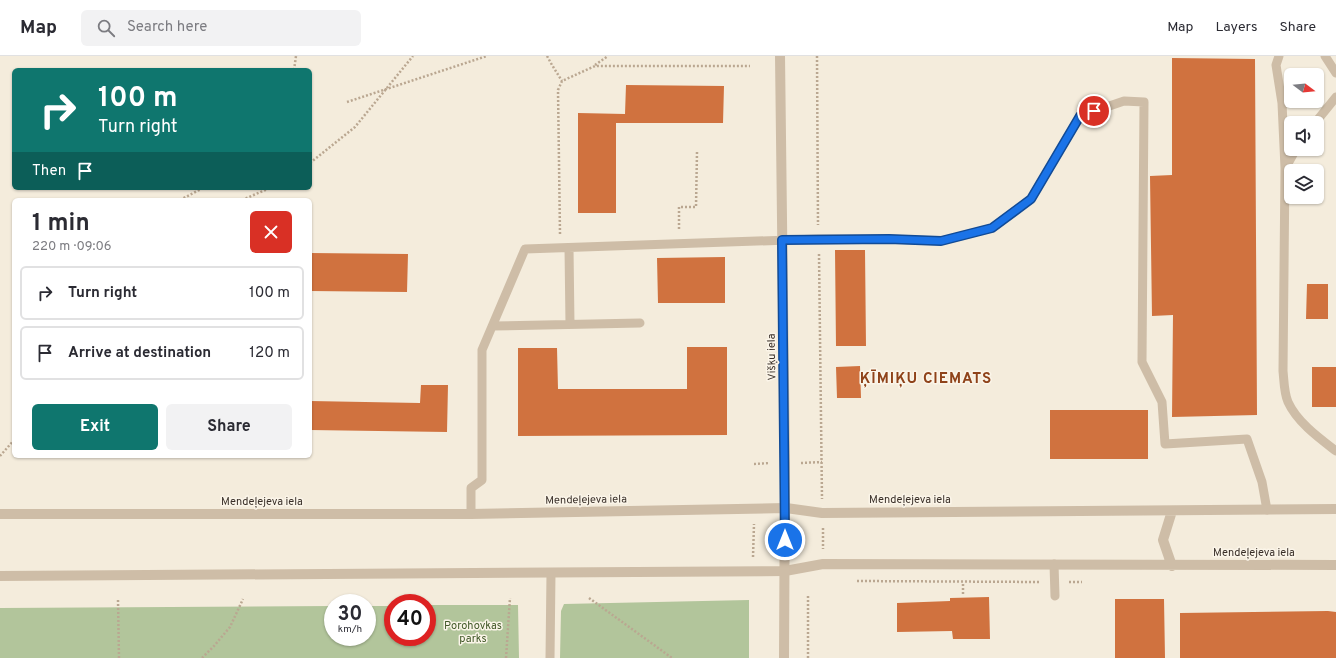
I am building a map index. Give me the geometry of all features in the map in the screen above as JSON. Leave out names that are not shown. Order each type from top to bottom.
[{"type":"street","name":"Višķu iela","points":[[780,56],[786,508],[784,658]]},
{"type":"street","name":"Mendeļejeva iela","points":[[0,514],[471,514],[786,508],[822,512],[1336,509]]},
{"type":"street","points":[[1172,511],[1163,540],[1172,566]]},
{"type":"street","name":"Mendeļejeva iela","points":[[0,576],[785,572],[823,564],[1054,564],[1172,566],[1336,565]]},
{"type":"lane","points":[[1280,56],[1276,65],[1282,103],[1285,164]]},
{"type":"lane","points":[[1325,56],[1336,73]]},
{"type":"lane","points":[[1321,116],[1336,97]]},
{"type":"lane","points":[[471,514],[471,488],[482,480],[482,350],[494,326],[525,249],[818,239],[941,241],[992,228],[1031,199],[1080,116],[1124,101],[1144,102],[1142,362],[1162,402],[1165,444],[1247,439],[1262,482],[1267,510]]},
{"type":"lane","points":[[1285,204],[1283,371],[1288,401],[1298,417],[1315,435],[1336,451]]},
{"type":"lane","points":[[564,248],[570,324]]},
{"type":"lane","points":[[494,326],[640,323]]},
{"type":"lane","points":[[1054,564],[1055,596]]},
{"type":"lane","points":[[550,658],[551,573]]},
{"type":"path","points":[[294,68],[296,56]]},
{"type":"path","points":[[312,161],[355,127],[413,56]]},
{"type":"path","points":[[347,102],[487,56]]},
{"type":"path","points":[[547,56],[562,81]]},
{"type":"path","points":[[564,248],[558,90],[562,81],[595,66],[608,56]]},
{"type":"path","points":[[817,56],[822,499]]},
{"type":"path","points":[[595,66],[750,66]]},
{"type":"path","points":[[679,244],[679,207],[696,207],[697,152]]},
{"type":"path","points":[[184,198],[199,190]]},
{"type":"path","points":[[247,198],[265,190]]},
{"type":"path","points":[[0,456],[12,442]]},
{"type":"path","points":[[801,463],[822,462]]},
{"type":"path","points":[[754,464],[770,463]]},
{"type":"path","points":[[822,521],[823,550]]},
{"type":"path","points":[[753,558],[754,522]]},
{"type":"path","points":[[963,582],[963,594]]},
{"type":"path","points":[[808,596],[808,658]]},
{"type":"path","points":[[506,658],[510,598]]},
{"type":"path","points":[[589,598],[672,658]]},
{"type":"path","points":[[202,658],[230,627],[244,599]]},
{"type":"path","points":[[118,600],[119,658]]},
{"type":"green space","points":[[749,600],[749,658],[560,658],[561,611],[564,604]]},
{"type":"green space","name":"Porohovkas parks","points":[[436,605],[518,605],[519,658],[0,658],[0,608],[324,606],[324,646],[376,646],[376,606],[384,606],[384,646],[436,646]]},
{"type":"building","points":[[1172,58],[1255,59],[1257,415],[1172,417],[1173,315],[1152,316],[1150,176],[1172,175]]},
{"type":"building","points":[[626,85],[724,86],[723,123],[616,123],[616,213],[578,213],[578,113],[625,114]]},
{"type":"building","points":[[835,250],[865,250],[866,346],[836,346]]},
{"type":"building","points":[[312,253],[408,254],[407,292],[312,291]]},
{"type":"building","points":[[725,257],[725,303],[658,303],[657,258]]},
{"type":"building","points":[[1307,284],[1328,284],[1328,319],[1306,319]]},
{"type":"building","points":[[687,347],[727,347],[727,435],[518,436],[518,348],[557,348],[558,389],[687,389]]},
{"type":"building","points":[[860,366],[861,398],[837,398],[836,367]]},
{"type":"building","points":[[1312,367],[1336,367],[1336,407],[1312,407]]},
{"type":"building","points":[[421,385],[448,385],[447,432],[312,430],[312,401],[420,403]]},
{"type":"building","points":[[1050,410],[1148,410],[1148,459],[1050,459]]},
{"type":"building","points":[[989,597],[990,639],[953,639],[952,631],[897,632],[897,603],[950,601],[950,598]]},
{"type":"building","points":[[1115,599],[1164,599],[1165,658],[1115,658]]},
{"type":"building","points":[[1336,612],[1336,658],[1180,658],[1180,613]]},
{"type":"district","name":"ĶĪMIĶU CIEMATS","points":[[926,379]]},
{"type":"route","points":[[785,540],[782,240],[889,239],[941,241],[992,228],[1031,199],[1080,116],[1094,111]]}]
